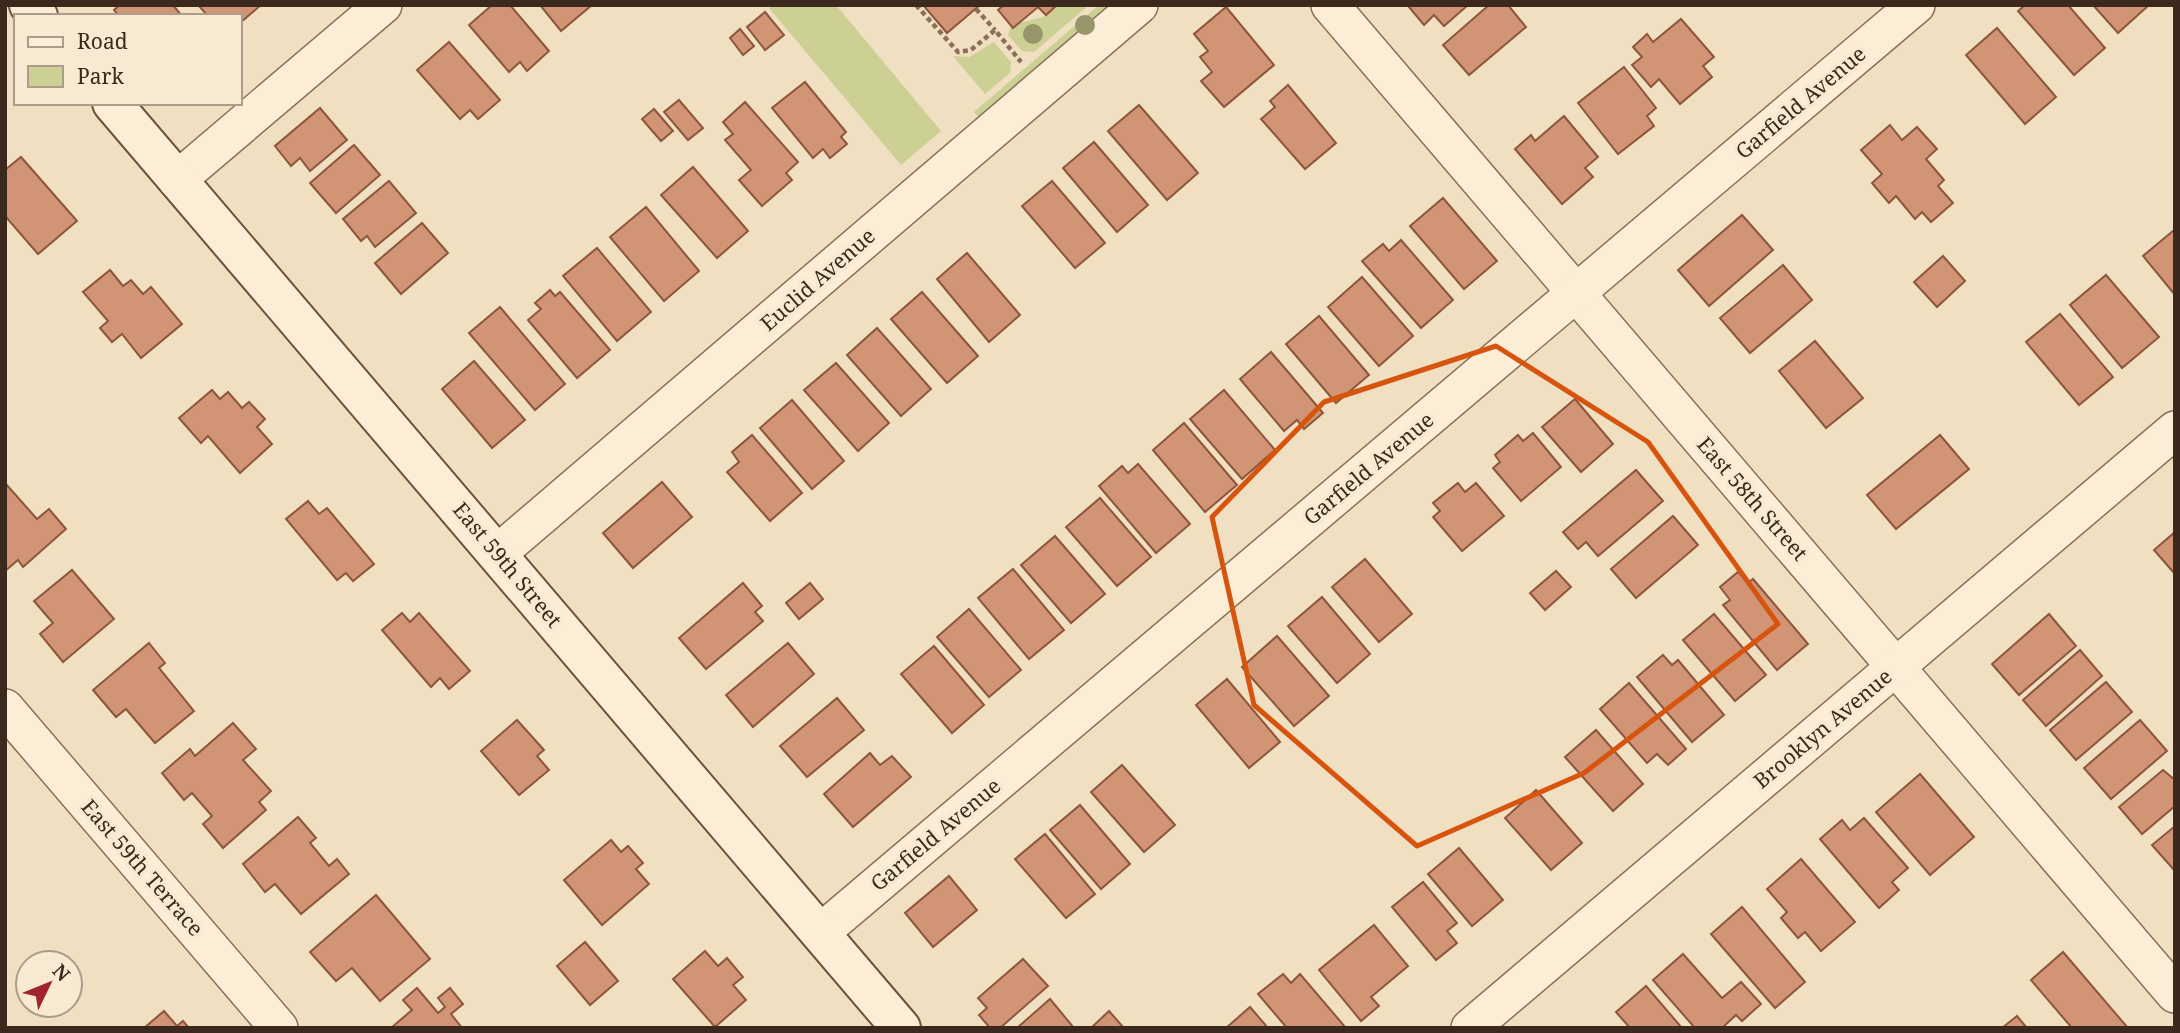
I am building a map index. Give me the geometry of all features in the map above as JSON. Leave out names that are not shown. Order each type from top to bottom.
[{"type":"street","points":[[177,180],[383,5]]},
{"type":"street","name":"Euclid Avenue","points":[[497,554],[1139,5]]},
{"type":"street","name":"East 58th Street","points":[[1329,5],[2175,994]]},
{"type":"street","name":"Garfield Avenue","points":[[820,933],[1916,5]]},
{"type":"street","name":"East 59th Street","points":[[114,105],[901,1028]]},
{"type":"street","name":"Brooklyn Avenue","points":[[1470,1028],[2175,430]]},
{"type":"street","name":"East 59th Terrace","points":[[5,708],[279,1028]]},
{"type":"path","points":[[916,5],[958,52],[968,52],[995,30]]},
{"type":"path","points":[[976,9],[1024,65]]},
{"type":"highlighted area","points":[[1496,346],[1648,442],[1778,624],[1584,773],[1417,846],[1254,705],[1212,517],[1324,402]]},
{"type":"green space","points":[[773,5],[836,5],[941,131],[901,165],[769,8]]},
{"type":"green space","points":[[1057,5],[1089,5],[1034,52],[1022,51],[1008,35],[1011,25],[1043,17]]},
{"type":"green space","points":[[1099,5],[1112,5],[979,118],[974,112]]},
{"type":"green space","points":[[994,42],[1011,62],[1010,73],[985,94],[953,56],[969,57]]},
{"type":"building","points":[[120,5],[173,5],[180,14],[117,14],[114,10]]},
{"type":"building","points":[[198,5],[261,5],[242,21],[242,14],[206,14]]},
{"type":"building","points":[[492,5],[510,5],[549,51],[527,71],[520,62],[509,72],[469,25]]},
{"type":"building","points":[[540,5],[592,5],[561,31]]},
{"type":"building","points":[[923,5],[980,5],[947,33]]},
{"type":"building","points":[[1004,5],[1057,5],[1046,15],[1038,7],[1013,28],[998,10]]},
{"type":"building","points":[[1468,5],[1444,26],[1434,15],[1424,25],[1409,7]]},
{"type":"building","points":[[1489,5],[1508,5],[1526,27],[1469,75],[1443,45]]},
{"type":"building","points":[[2025,5],[2068,5],[2105,48],[2074,75],[2018,11]]},
{"type":"building","points":[[2093,5],[2149,5],[2118,33]]},
{"type":"building","points":[[1226,7],[1274,65],[1224,107],[1201,81],[1212,72],[1200,57],[1208,51],[1194,34]]},
{"type":"building","points":[[765,12],[784,35],[765,50],[747,27]]},
{"type":"building","points":[[1681,19],[1714,57],[1703,66],[1712,77],[1680,104],[1659,79],[1651,87],[1632,65],[1642,57],[1633,47],[1647,34],[1653,42]]},
{"type":"building","points":[[1997,28],[2056,97],[2025,124],[1966,55]]},
{"type":"building","points":[[740,29],[754,46],[743,55],[730,38]]},
{"type":"building","points":[[449,42],[500,100],[478,119],[470,110],[460,119],[417,70]]},
{"type":"building","points":[[1624,67],[1656,108],[1647,116],[1654,126],[1618,154],[1578,103]]},
{"type":"building","points":[[805,82],[846,132],[841,137],[847,144],[830,158],[823,149],[813,158],[772,108]]},
{"type":"building","points":[[1288,85],[1336,143],[1305,169],[1261,119],[1275,107],[1270,101]]},
{"type":"building","points":[[679,100],[703,128],[688,140],[664,112]]},
{"type":"building","points":[[745,102],[798,162],[786,173],[792,180],[762,206],[739,180],[751,170],[725,140],[733,134],[723,122]]},
{"type":"building","points":[[1139,105],[1198,173],[1167,200],[1108,131]]},
{"type":"building","points":[[320,108],[347,140],[310,171],[300,158],[291,166],[275,146]]},
{"type":"building","points":[[654,109],[673,131],[661,141],[642,119]]},
{"type":"building","points":[[1564,116],[1598,157],[1585,168],[1593,177],[1562,204],[1515,149],[1531,135],[1535,141]]},
{"type":"building","points":[[1890,125],[1902,140],[1917,127],[1937,149],[1926,159],[1944,180],[1938,186],[1953,203],[1931,222],[1922,212],[1915,219],[1896,196],[1889,203],[1872,183],[1882,174],[1861,150]]},
{"type":"building","points":[[1094,142],[1148,205],[1117,232],[1063,168]]},
{"type":"building","points":[[354,145],[380,175],[336,213],[310,183]]},
{"type":"building","points":[[21,157],[77,221],[38,254],[5,216],[5,170]]},
{"type":"building","points":[[693,167],[748,231],[717,258],[661,195]]},
{"type":"building","points":[[389,181],[416,213],[375,247],[367,236],[361,241],[343,219]]},
{"type":"building","points":[[1052,181],[1105,243],[1075,268],[1022,206]]},
{"type":"building","points":[[1443,198],[1497,261],[1464,289],[1410,226]]},
{"type":"building","points":[[646,207],[699,271],[664,301],[610,237]]},
{"type":"building","points":[[1742,215],[1773,250],[1709,306],[1678,270]]},
{"type":"building","points":[[422,223],[448,253],[401,294],[375,263]]},
{"type":"building","points":[[2175,231],[2175,295],[2143,256]]},
{"type":"building","points":[[1401,240],[1453,300],[1421,328],[1362,261],[1383,244],[1389,251]]},
{"type":"building","points":[[597,248],[651,312],[617,341],[563,276]]},
{"type":"building","points":[[967,253],[1020,315],[989,342],[937,279]]},
{"type":"building","points":[[1943,256],[1965,281],[1937,307],[1914,282]]},
{"type":"building","points":[[1783,265],[1812,300],[1750,353],[1720,318]]},
{"type":"building","points":[[110,270],[123,286],[131,280],[143,294],[151,287],[182,324],[141,358],[122,334],[112,342],[100,328],[108,321],[83,292]]},
{"type":"building","points":[[2106,275],[2159,337],[2122,368],[2070,305]]},
{"type":"building","points":[[1362,277],[1413,336],[1379,366],[1328,307]]},
{"type":"building","points":[[550,290],[555,296],[560,292],[610,350],[577,378],[528,320],[541,309],[535,303]]},
{"type":"building","points":[[922,292],[978,356],[947,383],[891,319]]},
{"type":"building","points":[[500,307],[565,384],[535,410],[469,333]]},
{"type":"building","points":[[2060,314],[2113,377],[2079,405],[2026,342]]},
{"type":"building","points":[[1319,316],[1369,375],[1336,403],[1286,344]]},
{"type":"building","points":[[877,328],[931,389],[901,416],[847,355]]},
{"type":"building","points":[[1815,341],[1863,398],[1826,428],[1779,371]]},
{"type":"building","points":[[1271,352],[1323,413],[1304,429],[1297,420],[1284,431],[1240,379]]},
{"type":"building","points":[[474,361],[525,420],[492,448],[442,389]]},
{"type":"building","points":[[836,363],[889,423],[858,451],[804,390]]},
{"type":"building","points":[[212,390],[220,399],[228,392],[242,408],[249,402],[265,419],[257,427],[272,444],[240,473],[208,436],[201,443],[179,418]]},
{"type":"building","points":[[1224,390],[1275,450],[1242,479],[1190,419]]},
{"type":"building","points":[[1575,399],[1613,444],[1581,472],[1542,427]]},
{"type":"building","points":[[792,400],[844,461],[812,489],[760,428]]},
{"type":"building","points":[[1184,423],[1237,485],[1205,512],[1153,450]]},
{"type":"building","points":[[1533,433],[1561,467],[1521,501],[1493,468],[1500,462],[1495,455],[1518,435],[1523,441]]},
{"type":"building","points":[[752,435],[802,493],[770,521],[727,472],[739,462],[732,452]]},
{"type":"building","points":[[1940,435],[1969,469],[1896,529],[1867,495]]},
{"type":"building","points":[[1138,464],[1190,524],[1156,553],[1099,486],[1122,466],[1128,473]]},
{"type":"building","points":[[1636,470],[1663,501],[1598,556],[1586,542],[1578,549],[1563,532]]},
{"type":"building","points":[[662,482],[692,517],[633,568],[603,533]]},
{"type":"building","points":[[5,483],[37,519],[49,509],[66,529],[23,567],[18,560],[5,571]]},
{"type":"building","points":[[1458,483],[1465,492],[1476,483],[1504,516],[1462,551],[1433,517],[1440,511],[1433,503]]},
{"type":"building","points":[[1100,498],[1151,557],[1117,586],[1066,527]]},
{"type":"building","points":[[308,501],[319,514],[327,508],[374,564],[353,581],[346,573],[337,580],[286,519]]},
{"type":"building","points":[[1673,516],[1698,545],[1636,598],[1611,569]]},
{"type":"building","points":[[2175,532],[2175,574],[2154,550]]},
{"type":"building","points":[[1055,536],[1105,594],[1071,623],[1021,565]]},
{"type":"building","points":[[1365,559],[1412,614],[1379,642],[1332,587]]},
{"type":"building","points":[[1013,569],[1064,630],[1029,659],[978,598]]},
{"type":"building","points":[[72,570],[114,619],[63,662],[40,634],[53,623],[34,601]]},
{"type":"building","points":[[1556,571],[1571,587],[1545,610],[1530,593]]},
{"type":"building","points":[[1738,572],[1748,583],[1753,579],[1808,644],[1777,670],[1723,605],[1730,600],[1720,587]]},
{"type":"building","points":[[743,583],[762,606],[755,612],[763,621],[706,669],[679,638]]},
{"type":"building","points":[[810,583],[823,599],[799,619],[786,603]]},
{"type":"building","points":[[1322,597],[1370,654],[1337,683],[1288,626]]},
{"type":"building","points":[[969,609],[1021,670],[989,697],[937,637]]},
{"type":"building","points":[[402,613],[410,622],[419,613],[470,671],[449,689],[440,678],[431,687],[382,630]]},
{"type":"building","points":[[1714,614],[1766,675],[1735,701],[1683,640]]},
{"type":"building","points":[[2049,614],[2076,646],[2019,695],[1992,664]]},
{"type":"building","points":[[1277,636],[1329,696],[1294,726],[1242,667]]},
{"type":"building","points":[[149,643],[165,663],[159,668],[194,711],[155,743],[126,709],[116,717],[93,690]]},
{"type":"building","points":[[788,643],[814,674],[753,727],[726,695]]},
{"type":"building","points":[[934,646],[984,705],[952,733],[901,674]]},
{"type":"building","points":[[2080,650],[2102,676],[2046,726],[2023,700]]},
{"type":"building","points":[[1663,655],[1672,665],[1678,660],[1724,715],[1692,742],[1637,677]]},
{"type":"building","points":[[1227,679],[1280,742],[1249,768],[1196,705]]},
{"type":"building","points":[[2106,682],[2132,712],[2076,760],[2050,730]]},
{"type":"building","points":[[1629,683],[1686,749],[1668,765],[1657,754],[1647,763],[1600,709]]},
{"type":"building","points":[[837,698],[864,730],[807,777],[780,746]]},
{"type":"building","points":[[517,720],[544,750],[537,756],[549,770],[519,795],[481,751]]},
{"type":"building","points":[[2140,720],[2167,751],[2111,799],[2084,768]]},
{"type":"building","points":[[233,723],[256,749],[243,760],[271,791],[259,802],[266,810],[223,848],[203,824],[212,816],[192,793],[184,800],[162,773],[190,749],[195,756]]},
{"type":"building","points":[[1596,730],[1643,784],[1613,811],[1565,757]]},
{"type":"building","points":[[870,753],[880,765],[892,756],[911,777],[853,827],[824,794]]},
{"type":"building","points":[[1122,765],[1175,825],[1144,852],[1091,792]]},
{"type":"building","points":[[2163,770],[2175,780],[2175,806],[2142,834],[2119,807]]},
{"type":"building","points":[[1920,774],[1974,837],[1930,875],[1876,812]]},
{"type":"building","points":[[1536,790],[1582,843],[1551,870],[1505,818]]},
{"type":"building","points":[[1080,805],[1130,864],[1101,889],[1050,830]]},
{"type":"building","points":[[298,817],[316,838],[310,843],[329,866],[337,859],[349,874],[301,914],[275,884],[265,892],[243,864]]},
{"type":"building","points":[[1864,818],[1908,868],[1892,882],[1899,890],[1879,908],[1820,839],[1842,820],[1850,830]]},
{"type":"building","points":[[2175,826],[2175,871],[2152,845]]},
{"type":"building","points":[[1045,834],[1095,894],[1066,918],[1015,859]]},
{"type":"building","points":[[611,840],[621,852],[628,846],[643,863],[636,869],[649,884],[602,925],[564,880]]},
{"type":"building","points":[[1459,848],[1503,900],[1472,926],[1428,874]]},
{"type":"building","points":[[1801,859],[1855,922],[1821,951],[1805,932],[1798,938],[1781,918],[1787,912],[1767,889]]},
{"type":"building","points":[[949,876],[977,910],[933,947],[905,913]]},
{"type":"building","points":[[1423,882],[1457,923],[1447,931],[1457,943],[1436,960],[1392,907]]},
{"type":"building","points":[[376,895],[430,959],[380,1001],[352,968],[336,981],[310,952]]},
{"type":"building","points":[[1742,907],[1805,982],[1775,1008],[1711,934]]},
{"type":"building","points":[[1374,925],[1408,966],[1371,997],[1379,1006],[1361,1021],[1319,970]]},
{"type":"building","points":[[585,942],[618,981],[590,1005],[557,966]]},
{"type":"building","points":[[705,951],[718,966],[727,958],[743,977],[733,985],[746,1000],[715,1027],[673,979]]},
{"type":"building","points":[[2063,952],[2128,1028],[2072,1028],[2031,980]]},
{"type":"building","points":[[1683,954],[1722,998],[1741,982],[1761,1004],[1742,1021],[1736,1015],[1722,1028],[1695,1028],[1653,980]]},
{"type":"building","points":[[1023,959],[1048,986],[1000,1028],[990,1028],[979,1015],[987,1008],[978,998]]},
{"type":"building","points":[[1283,974],[1291,983],[1300,974],[1346,1028],[1287,1028],[1258,994]]},
{"type":"building","points":[[1646,986],[1682,1028],[1630,1028],[1616,1012]]},
{"type":"building","points":[[417,988],[438,1013],[445,1007],[438,998],[450,988],[463,1004],[451,1014],[462,1028],[391,1028],[412,1010],[403,1000]]},
{"type":"building","points":[[1050,999],[1074,1028],[1017,1028]]},
{"type":"building","points":[[1250,1007],[1268,1028],[1226,1028]]},
{"type":"building","points":[[164,1011],[177,1026],[183,1021],[189,1028],[144,1028]]},
{"type":"building","points":[[1109,1011],[1124,1028],[1091,1028]]},
{"type":"building","points":[[2017,1016],[2027,1028],[2002,1028]]}]
